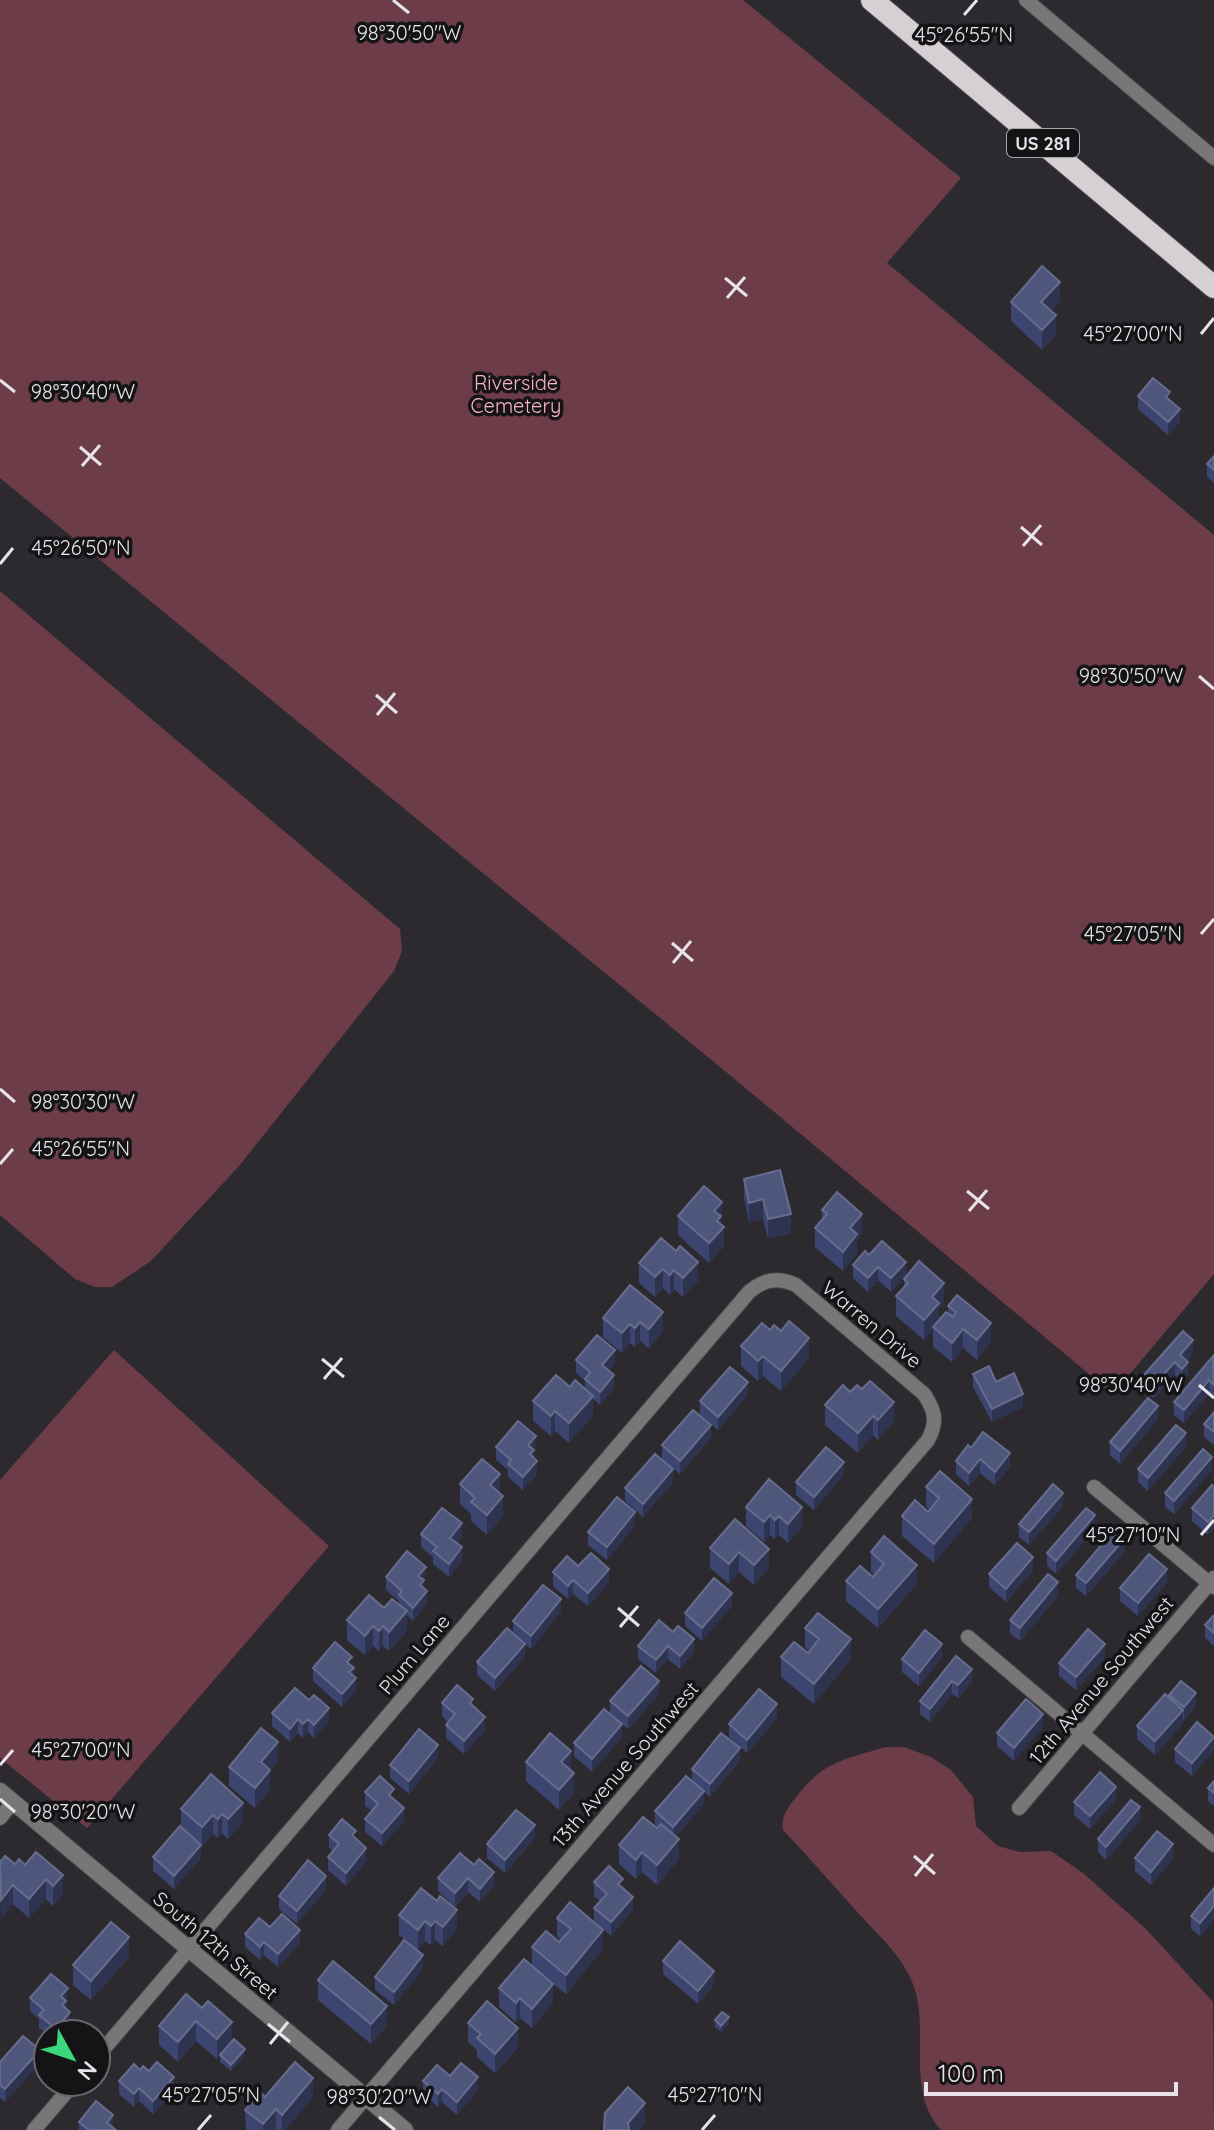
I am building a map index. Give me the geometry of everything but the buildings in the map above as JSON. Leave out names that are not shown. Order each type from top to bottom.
[{"type":"highway","name":"US 281","points":[[872,0],[1214,287]]},
{"type":"street","points":[[1026,0],[1214,158]]},
{"type":"street","name":"Warren Drive","points":[[767,1281],[786,1281],[796,1285],[924,1394],[934,1409],[936,1420]]},
{"type":"street","name":"Plum Lane","points":[[112,2039],[749,1292],[767,1281]]},
{"type":"street","name":"13th Avenue Southwest","points":[[338,2130],[918,1452],[933,1431],[936,1420]]},
{"type":"street","points":[[1094,1487],[1212,1583]]},
{"type":"street","name":"12th Avenue Southwest","points":[[1019,1808],[1212,1583]]},
{"type":"street","points":[[968,1637],[1214,1845]]},
{"type":"street","name":"South 12th Street","points":[[0,1791],[405,2130]]},
{"type":"street","points":[[0,1818],[13,1802]]},
{"type":"street","points":[[34,2130],[61,2098]]},
{"type":"green space","name":"Riverside Cemetery","points":[[0,0],[743,0],[961,178],[887,263],[1214,535],[1214,1274],[1113,1394],[731,1076],[0,478]]},
{"type":"green space","points":[[0,591],[400,929],[402,951],[394,971],[240,1165],[151,1261],[112,1287],[95,1287],[75,1279],[0,1215]]},
{"type":"green space","points":[[114,1350],[329,1546],[87,1828],[0,1758],[0,1480]]},
{"type":"green space","points":[[886,1747],[904,1747],[931,1757],[951,1770],[973,1797],[976,1826],[998,1846],[1020,1852],[1051,1851],[1083,1873],[1146,1929],[1213,2002],[1214,2130],[941,2130],[930,2114],[924,2096],[918,2002],[908,1974],[890,1948],[783,1830],[783,1818],[788,1808],[813,1778],[834,1764]]}]
